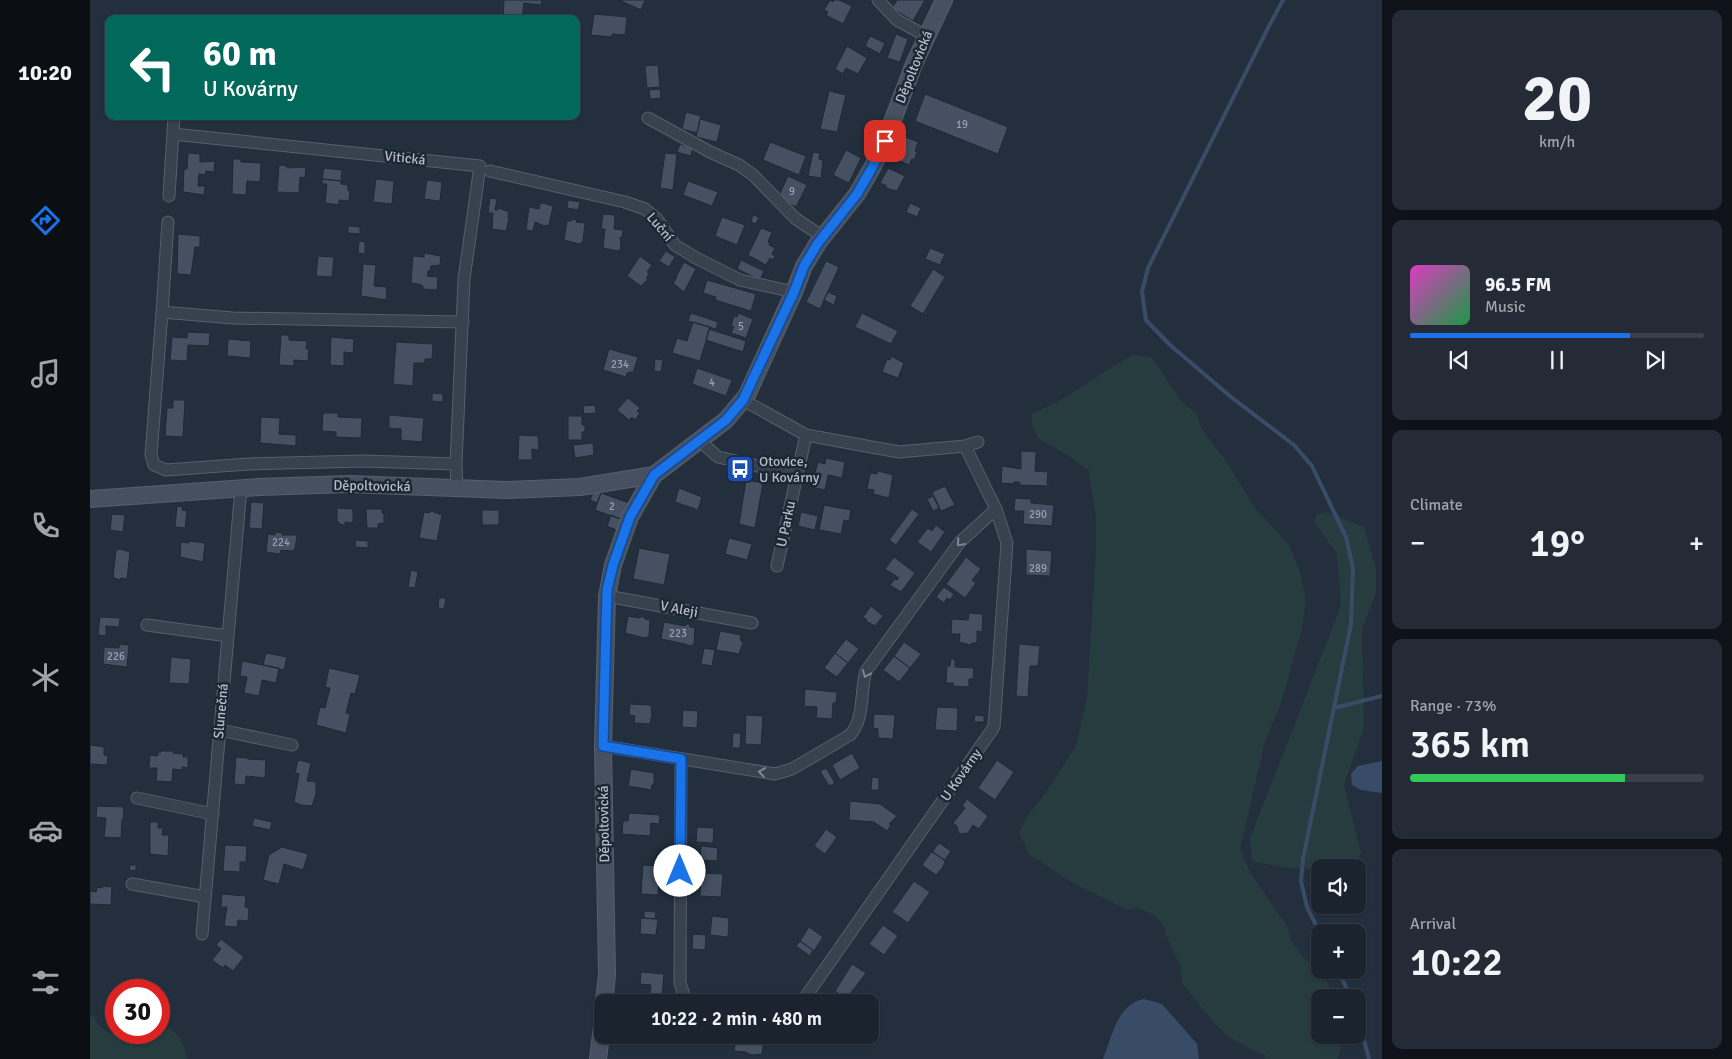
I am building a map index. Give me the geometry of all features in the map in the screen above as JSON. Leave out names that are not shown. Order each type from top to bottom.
[{"type":"street","points":[[878,0],[897,20],[926,36]]},
{"type":"street","name":"Děpoltovická","points":[[605,994],[606,976],[603,746],[607,596],[613,565],[630,517],[654,475],[726,420],[743,400],[794,292],[804,266],[823,237],[857,194],[872,168],[885,141],[926,36],[944,0]]},
{"type":"street","points":[[648,118],[710,152],[739,165],[753,175],[796,219],[823,237]]},
{"type":"street","points":[[169,196],[174,120]]},
{"type":"street","name":"Vitická","points":[[173,134],[480,166],[464,279],[456,464],[458,488]]},
{"type":"street","name":"Luční","points":[[490,170],[625,202],[645,209],[657,219],[675,245],[696,258],[740,280],[794,292]]},
{"type":"street","points":[[168,222],[151,455],[154,465],[166,470],[248,464],[364,461],[456,464]]},
{"type":"street","points":[[162,312],[233,318],[463,322]]},
{"type":"street","points":[[743,400],[806,435],[899,452],[965,446],[978,442]]},
{"type":"street","name":"U Parku","points":[[777,566],[806,435]]},
{"type":"street","points":[[700,441],[718,457],[797,475]]},
{"type":"street","name":"U Kovárny","points":[[808,994],[994,727],[1007,543],[996,509],[965,446]]},
{"type":"street","name":"Děpoltovická","points":[[90,499],[241,488],[349,484],[506,490],[580,487],[654,475]]},
{"type":"street","name":"Slunečná","points":[[202,934],[241,488]]},
{"type":"street","points":[[603,746],[775,774],[792,768],[850,735],[856,729],[859,722],[862,684],[866,671],[960,542],[996,509]]},
{"type":"street","name":"V Aleji","points":[[607,596],[752,623]]},
{"type":"street","points":[[147,625],[228,636]]},
{"type":"street","points":[[220,730],[292,746]]},
{"type":"street","points":[[681,759],[680,983],[684,994]]},
{"type":"street","points":[[137,798],[213,814]]},
{"type":"street","points":[[132,884],[205,897]]},
{"type":"street","points":[[598,1059],[600,1044]]},
{"type":"green space","points":[[1133,355],[1151,357],[1183,403],[1196,413],[1201,428],[1228,464],[1255,508],[1289,545],[1300,572],[1306,601],[1301,633],[1281,703],[1265,742],[1240,849],[1250,872],[1288,928],[1291,941],[1303,957],[1311,963],[1311,979],[1325,979],[1331,989],[1311,989],[1311,1044],[1343,1044],[1337,1059],[1264,1059],[1266,1055],[1251,1050],[1228,1036],[1215,1024],[1182,983],[1181,968],[1164,927],[1158,919],[1148,912],[1135,908],[1128,910],[1073,883],[1029,854],[1019,833],[1028,815],[1044,795],[1076,746],[1087,698],[1096,548],[1096,519],[1089,471],[1068,455],[1039,439],[1032,425],[1032,413],[1046,408],[1071,394]]},
{"type":"green space","points":[[1327,512],[1364,527],[1376,569],[1376,592],[1362,629],[1364,728],[1344,785],[1361,853],[1358,859],[1311,859],[1311,869],[1281,867],[1252,861],[1250,838],[1341,606],[1337,554],[1314,521],[1317,514]]},
{"type":"green space","points":[[90,1016],[94,1016],[97,1023],[105,1030],[105,1044],[170,1044],[170,1029],[181,1040],[187,1059],[90,1059]]},
{"type":"water","points":[[1382,761],[1382,793],[1361,790],[1352,785],[1351,774],[1358,766]]},
{"type":"water","points":[[1144,999],[1162,1004],[1197,1044],[1199,1059],[1103,1059],[1122,1014],[1127,1007]]},
{"type":"building","points":[[504,0],[542,0],[541,5],[524,3],[522,15],[503,15]]},
{"type":"building","points":[[619,0],[645,0],[641,10]]},
{"type":"building","points":[[830,0],[833,2],[834,0],[839,0],[852,6],[843,24],[826,15],[828,12],[824,10]]},
{"type":"building","points":[[897,0],[925,0],[913,21],[892,8]]},
{"type":"building","points":[[594,14],[627,17],[625,35],[612,34],[612,37],[591,35]]},
{"type":"building","points":[[896,34],[908,39],[900,62],[887,58]]},
{"type":"building","points":[[870,36],[885,43],[880,54],[865,46]]},
{"type":"building","points":[[847,46],[867,58],[858,74],[846,68],[843,74],[835,69]]},
{"type":"building","points":[[658,65],[660,87],[647,88],[645,66]]},
{"type":"building","points":[[660,89],[661,98],[650,99],[649,90]]},
{"type":"building","points":[[829,91],[846,95],[837,132],[820,129]]},
{"type":"building","points":[[925,94],[1008,127],[998,154],[915,121]]},
{"type":"building","points":[[686,112],[701,116],[697,133],[682,129]]},
{"type":"building","points":[[700,119],[721,125],[717,142],[696,137]]},
{"type":"building","points":[[901,135],[918,142],[914,160],[912,159],[909,165],[892,158]]},
{"type":"building","points":[[770,142],[806,156],[799,175],[763,160]]},
{"type":"building","points":[[680,144],[693,148],[691,156],[677,152]]},
{"type":"building","points":[[846,150],[861,158],[849,183],[833,175]]},
{"type":"building","points":[[813,152],[820,153],[819,159],[823,160],[821,178],[808,176]]},
{"type":"building","points":[[188,153],[200,154],[200,162],[215,161],[214,172],[206,171],[205,175],[199,174],[198,186],[205,186],[204,195],[183,192],[184,169],[187,169]]},
{"type":"building","points":[[665,153],[677,154],[673,190],[660,188]]},
{"type":"building","points":[[233,159],[241,159],[241,162],[261,163],[260,182],[247,181],[246,195],[232,194]]},
{"type":"building","points":[[279,165],[287,166],[287,168],[306,167],[305,178],[300,177],[299,193],[277,192]]},
{"type":"building","points":[[324,168],[342,170],[341,181],[322,179]]},
{"type":"building","points":[[888,168],[905,176],[897,191],[886,188],[887,186],[880,183]]},
{"type":"building","points":[[788,176],[807,185],[796,207],[778,198]]},
{"type":"building","points":[[322,179],[341,181],[341,184],[348,185],[348,191],[350,191],[349,201],[339,200],[339,205],[325,203],[327,184],[322,184]]},
{"type":"building","points":[[376,179],[394,181],[392,204],[373,202]]},
{"type":"building","points":[[427,180],[442,182],[440,201],[424,199]]},
{"type":"building","points":[[688,181],[718,192],[712,206],[683,195]]},
{"type":"building","points":[[490,198],[497,199],[495,210],[499,208],[509,212],[506,231],[492,229],[493,213],[488,213]]},
{"type":"building","points":[[568,200],[580,202],[578,210],[567,208]]},
{"type":"building","points":[[910,203],[921,208],[917,217],[906,212]]},
{"type":"building","points":[[540,204],[553,206],[549,225],[544,226],[535,222],[533,231],[526,230],[529,207],[539,209]]},
{"type":"building","points":[[603,214],[615,215],[614,229],[623,230],[622,238],[620,237],[621,249],[618,251],[603,248],[605,229],[601,229]]},
{"type":"building","points":[[753,215],[759,217],[756,224],[751,222]]},
{"type":"building","points":[[722,217],[745,225],[737,245],[715,236]]},
{"type":"building","points":[[577,220],[576,222],[585,223],[583,241],[580,244],[564,240],[567,221]]},
{"type":"building","points":[[348,226],[360,227],[360,234],[348,233]]},
{"type":"building","points":[[761,228],[772,232],[768,242],[770,243],[769,245],[775,248],[772,254],[775,256],[773,260],[770,258],[766,265],[748,255]]},
{"type":"building","points":[[178,234],[200,236],[200,247],[195,247],[191,275],[177,274]]},
{"type":"building","points":[[359,241],[365,242],[365,254],[358,253]]},
{"type":"building","points":[[930,248],[945,254],[940,265],[925,259]]},
{"type":"building","points":[[666,251],[675,257],[669,267],[659,261]]},
{"type":"building","points":[[424,253],[441,256],[440,265],[431,266],[427,276],[438,277],[437,290],[423,289],[423,286],[419,284],[411,283],[413,256],[424,257]]},
{"type":"building","points":[[318,256],[334,257],[332,277],[316,276]]},
{"type":"building","points":[[640,256],[652,265],[647,272],[649,274],[647,280],[641,286],[627,276]]},
{"type":"building","points":[[741,260],[764,271],[760,280],[737,269]]},
{"type":"building","points":[[826,261],[839,267],[820,309],[806,302]]},
{"type":"building","points":[[684,262],[696,269],[684,292],[673,283]]},
{"type":"building","points":[[363,264],[376,265],[374,286],[387,287],[386,300],[361,296]]},
{"type":"building","points":[[933,269],[945,277],[923,314],[910,306]]},
{"type":"building","points":[[707,280],[756,294],[751,311],[715,300],[716,297],[703,293]]},
{"type":"building","points":[[828,292],[837,296],[834,305],[824,300]]},
{"type":"building","points":[[691,313],[718,322],[716,329],[688,321]]},
{"type":"building","points":[[738,313],[753,319],[746,338],[731,333],[734,327],[731,326],[734,316],[737,317]]},
{"type":"building","points":[[862,313],[898,331],[891,344],[855,327]]},
{"type":"building","points":[[693,322],[710,327],[700,361],[672,353],[677,338],[687,341]]},
{"type":"building","points":[[709,329],[746,341],[743,352],[706,340]]},
{"type":"building","points":[[188,332],[210,333],[209,346],[188,345],[187,361],[170,360],[172,337],[187,338]]},
{"type":"building","points":[[281,335],[289,335],[289,340],[307,341],[306,349],[309,349],[308,361],[294,360],[294,366],[279,365]]},
{"type":"building","points":[[331,337],[354,339],[353,353],[344,352],[344,366],[330,365]]},
{"type":"building","points":[[228,339],[251,341],[250,358],[227,356]]},
{"type":"building","points":[[396,342],[433,344],[432,359],[425,359],[425,363],[414,363],[413,386],[393,384]]},
{"type":"building","points":[[609,349],[638,357],[633,373],[627,373],[626,377],[603,370]]},
{"type":"building","points":[[891,356],[904,363],[898,378],[882,372],[887,359],[890,360]]},
{"type":"building","points":[[655,359],[663,360],[661,372],[654,371]]},
{"type":"building","points":[[697,368],[732,380],[726,396],[692,384]]},
{"type":"building","points":[[432,393],[443,394],[443,402],[432,401]]},
{"type":"building","points":[[628,398],[640,408],[637,411],[640,413],[635,420],[632,417],[629,420],[617,410]]},
{"type":"building","points":[[173,400],[185,400],[183,437],[165,436],[167,408],[173,408]]},
{"type":"building","points":[[595,405],[596,413],[584,414],[583,406]]},
{"type":"building","points":[[323,413],[338,413],[338,417],[362,418],[361,438],[336,437],[336,432],[322,431]]},
{"type":"building","points":[[389,415],[424,418],[422,442],[401,440],[401,429],[389,428]]},
{"type":"building","points":[[568,416],[582,416],[582,425],[585,425],[585,432],[582,432],[582,440],[568,440]]},
{"type":"building","points":[[261,417],[280,418],[279,434],[296,435],[296,446],[260,443]]},
{"type":"building","points":[[519,435],[538,436],[539,448],[537,450],[532,449],[532,460],[518,460]]},
{"type":"building","points":[[593,443],[594,455],[575,458],[573,445]]},
{"type":"building","points":[[1021,451],[1038,452],[1036,453],[1035,471],[1048,472],[1047,484],[1053,486],[1019,485],[1020,482],[1014,482],[1014,484],[1001,483],[1002,466],[1021,469]]},
{"type":"building","points":[[826,458],[845,462],[842,478],[828,475],[825,490],[811,487],[818,462],[825,464]]},
{"type":"building","points":[[871,470],[871,473],[877,474],[878,471],[893,475],[889,498],[873,494],[874,490],[868,489],[866,493]]},
{"type":"building","points":[[746,480],[763,483],[755,528],[739,524]]},
{"type":"building","points":[[945,486],[955,505],[941,511],[932,492]]},
{"type":"building","points":[[679,488],[702,497],[698,510],[675,502]]},
{"type":"building","points":[[594,490],[601,493],[597,503],[590,500]]},
{"type":"building","points":[[601,493],[629,503],[623,520],[595,510]]},
{"type":"building","points":[[933,496],[939,508],[933,511],[927,499]]},
{"type":"building","points":[[1015,498],[1031,499],[1031,503],[1054,505],[1052,526],[1023,524],[1024,511],[1014,511]]},
{"type":"building","points":[[251,502],[264,503],[262,529],[249,528]]},
{"type":"building","points":[[824,505],[851,510],[849,521],[844,520],[841,534],[819,530]]},
{"type":"building","points":[[177,506],[183,507],[182,510],[187,511],[185,528],[175,527]]},
{"type":"building","points":[[337,508],[353,509],[353,523],[345,522],[345,525],[339,524],[337,522]]},
{"type":"building","points":[[366,509],[382,509],[384,523],[378,524],[378,528],[367,528]]},
{"type":"building","points":[[912,509],[919,514],[896,545],[889,540]]},
{"type":"building","points":[[482,510],[499,510],[499,525],[482,525]]},
{"type":"building","points":[[431,511],[442,515],[437,541],[419,538],[424,512],[429,513]]},
{"type":"building","points":[[801,512],[818,516],[815,530],[798,526]]},
{"type":"building","points":[[112,514],[125,515],[123,532],[110,530]]},
{"type":"building","points":[[611,515],[623,520],[619,531],[607,526]]},
{"type":"building","points":[[936,525],[945,532],[931,552],[917,542],[928,528],[932,531]]},
{"type":"building","points":[[275,532],[282,533],[282,535],[297,535],[295,549],[292,551],[281,550],[280,554],[266,552],[268,534],[275,535]]},
{"type":"building","points":[[729,538],[752,544],[747,560],[725,554]]},
{"type":"building","points":[[356,540],[368,541],[368,548],[355,547]]},
{"type":"building","points":[[189,541],[205,543],[203,562],[180,557],[181,542],[189,543]]},
{"type":"building","points":[[639,548],[670,554],[664,585],[633,579]]},
{"type":"building","points":[[120,549],[130,552],[127,579],[121,578],[119,580],[113,577],[116,550]]},
{"type":"building","points":[[1026,549],[1052,551],[1050,576],[1026,575]]},
{"type":"building","points":[[894,557],[915,573],[901,592],[890,585],[895,579],[899,578],[885,569]]},
{"type":"building","points":[[966,557],[981,569],[972,580],[976,583],[965,598],[946,584]]},
{"type":"building","points":[[411,570],[418,572],[415,588],[408,587]]},
{"type":"building","points":[[944,587],[954,594],[950,600],[947,598],[944,603],[936,597]]},
{"type":"building","points":[[439,598],[446,598],[444,609],[438,608]]},
{"type":"building","points":[[871,606],[883,616],[875,626],[863,617]]},
{"type":"building","points":[[969,613],[983,614],[982,632],[977,631],[977,643],[970,645],[959,642],[960,634],[951,634],[952,619],[968,620]]},
{"type":"building","points":[[628,616],[640,618],[642,616],[650,620],[649,636],[645,638],[625,633]]},
{"type":"building","points":[[100,617],[120,618],[119,627],[106,626],[106,636],[98,635]]},
{"type":"building","points":[[664,622],[685,626],[689,624],[690,627],[695,628],[694,644],[690,646],[661,639]]},
{"type":"building","points":[[720,631],[741,635],[740,640],[743,643],[739,654],[716,650]]},
{"type":"building","points":[[846,639],[859,649],[848,663],[835,653]]},
{"type":"building","points":[[904,642],[921,654],[910,668],[894,656]]},
{"type":"building","points":[[119,644],[129,645],[127,667],[103,664],[104,647],[119,648]]},
{"type":"building","points":[[1019,644],[1040,646],[1038,666],[1030,666],[1028,697],[1016,696]]},
{"type":"building","points":[[704,648],[715,650],[712,666],[701,664]]},
{"type":"building","points":[[266,653],[287,657],[284,670],[263,665]]},
{"type":"building","points":[[835,653],[848,663],[837,677],[824,668]]},
{"type":"building","points":[[894,656],[910,668],[899,682],[883,670]]},
{"type":"building","points":[[171,657],[191,659],[189,684],[169,683]]},
{"type":"building","points":[[951,659],[955,659],[955,667],[974,668],[973,679],[969,679],[969,687],[953,686],[953,683],[946,683],[947,666],[950,666]]},
{"type":"building","points":[[242,661],[279,668],[276,683],[262,680],[259,696],[244,693],[247,677],[240,676]]},
{"type":"building","points":[[329,668],[360,675],[355,694],[351,693],[346,713],[350,714],[346,733],[316,725],[320,707],[325,708],[330,688],[325,687]]},
{"type":"building","points":[[805,689],[837,692],[836,703],[833,703],[832,719],[816,718],[817,707],[804,706]]},
{"type":"building","points":[[630,704],[651,705],[652,716],[650,724],[634,723],[635,716],[629,715]]},
{"type":"building","points":[[937,707],[958,708],[957,731],[935,730]]},
{"type":"building","points":[[683,710],[698,711],[697,728],[682,727]]},
{"type":"building","points":[[874,714],[895,715],[893,739],[878,738],[878,729],[873,728]]},
{"type":"building","points":[[746,715],[763,716],[761,745],[745,744]]},
{"type":"building","points":[[975,715],[984,716],[984,722],[974,722]]},
{"type":"building","points":[[733,733],[741,733],[740,748],[732,748]]},
{"type":"building","points":[[90,745],[104,747],[104,755],[108,756],[107,765],[90,764]]},
{"type":"building","points":[[173,751],[173,753],[183,754],[183,757],[188,757],[188,768],[182,767],[182,770],[173,769],[172,782],[156,781],[157,768],[149,768],[150,755],[158,756],[158,752]]},
{"type":"building","points":[[852,753],[860,768],[840,780],[832,765]]},
{"type":"building","points":[[236,757],[266,760],[265,778],[246,776],[245,785],[234,784]]},
{"type":"building","points":[[298,760],[311,763],[307,781],[316,782],[316,794],[312,806],[294,802],[299,774],[295,773]]},
{"type":"building","points":[[997,760],[1014,772],[995,800],[978,788]]},
{"type":"building","points":[[826,768],[835,783],[829,786],[820,771]]},
{"type":"building","points":[[631,769],[654,773],[654,783],[651,790],[628,786]]},
{"type":"building","points":[[872,777],[879,778],[879,790],[871,790]]},
{"type":"building","points":[[967,799],[988,816],[979,829],[973,825],[968,833],[959,834],[957,826],[953,823],[965,808],[962,806]]},
{"type":"building","points":[[850,801],[880,804],[897,816],[889,824],[891,825],[887,831],[874,822],[849,820]]},
{"type":"building","points":[[97,806],[124,807],[121,838],[104,837],[106,818],[96,817]]},
{"type":"building","points":[[629,813],[660,815],[659,824],[651,823],[650,836],[622,834],[623,821],[628,821]]},
{"type":"building","points":[[254,818],[272,822],[270,830],[252,826]]},
{"type":"building","points":[[150,822],[158,822],[158,828],[163,828],[162,835],[169,835],[168,856],[150,854]]},
{"type":"building","points":[[697,827],[714,828],[713,843],[696,842]]},
{"type":"building","points":[[826,829],[837,837],[825,854],[814,846]]},
{"type":"building","points":[[939,843],[951,851],[945,860],[932,852]]},
{"type":"building","points":[[225,845],[247,846],[246,862],[240,862],[240,872],[223,871]]},
{"type":"building","points":[[701,846],[718,848],[717,861],[700,860]]},
{"type":"building","points":[[282,847],[308,854],[303,870],[284,864],[279,884],[263,880],[269,855]]},
{"type":"building","points":[[932,851],[945,861],[943,867],[936,875],[922,865]]},
{"type":"building","points":[[130,865],[136,865],[136,871],[129,870]]},
{"type":"building","points":[[643,865],[660,866],[658,895],[641,894]]},
{"type":"building","points":[[701,873],[723,874],[721,897],[700,896]]},
{"type":"building","points":[[914,881],[930,892],[908,923],[892,912]]},
{"type":"building","points":[[102,886],[112,887],[111,905],[90,904],[90,891],[96,892],[97,887],[102,888]]},
{"type":"building","points":[[222,894],[246,896],[245,907],[249,908],[248,921],[238,920],[237,927],[224,926],[227,907],[221,907]]},
{"type":"building","points":[[644,911],[656,912],[655,919],[644,918]]},
{"type":"building","points":[[712,916],[729,918],[728,937],[710,935]]},
{"type":"building","points":[[641,918],[658,919],[656,935],[640,934]]},
{"type":"building","points":[[883,925],[898,936],[884,955],[869,944]]},
{"type":"building","points":[[809,927],[823,937],[814,951],[800,941]]},
{"type":"building","points":[[693,934],[706,935],[705,950],[692,949]]},
{"type":"building","points":[[221,939],[244,957],[233,971],[225,965],[223,968],[212,960],[221,949],[216,945]]},
{"type":"building","points":[[800,941],[813,950],[810,956],[796,946]]},
{"type":"building","points":[[852,964],[866,973],[850,994],[839,994],[835,991]]},
{"type":"building","points":[[641,972],[664,974],[662,994],[650,994],[651,985],[640,984]]},
{"type":"building","points":[[735,1044],[763,1044],[762,1054],[752,1055],[734,1051]]},
{"type":"waterway","points":[[1283,0],[1148,268],[1142,292],[1146,320],[1169,344],[1231,397],[1294,445],[1312,466],[1346,537],[1353,568],[1351,624],[1303,859],[1301,881],[1307,907],[1316,924]]},
{"type":"waterway","points":[[1334,708],[1382,696]]},
{"type":"waterway","points":[[1342,979],[1347,989]]},
{"type":"waterway","points":[[1365,1044],[1369,1059]]},
{"type":"place","name":"Otovice, U Kovárny","points":[[740,469]]},
{"type":"route","points":[[680,871],[681,759],[603,746],[607,590],[613,565],[630,517],[654,475],[726,420],[747,395],[804,266],[818,243],[857,194],[885,141]]}]
